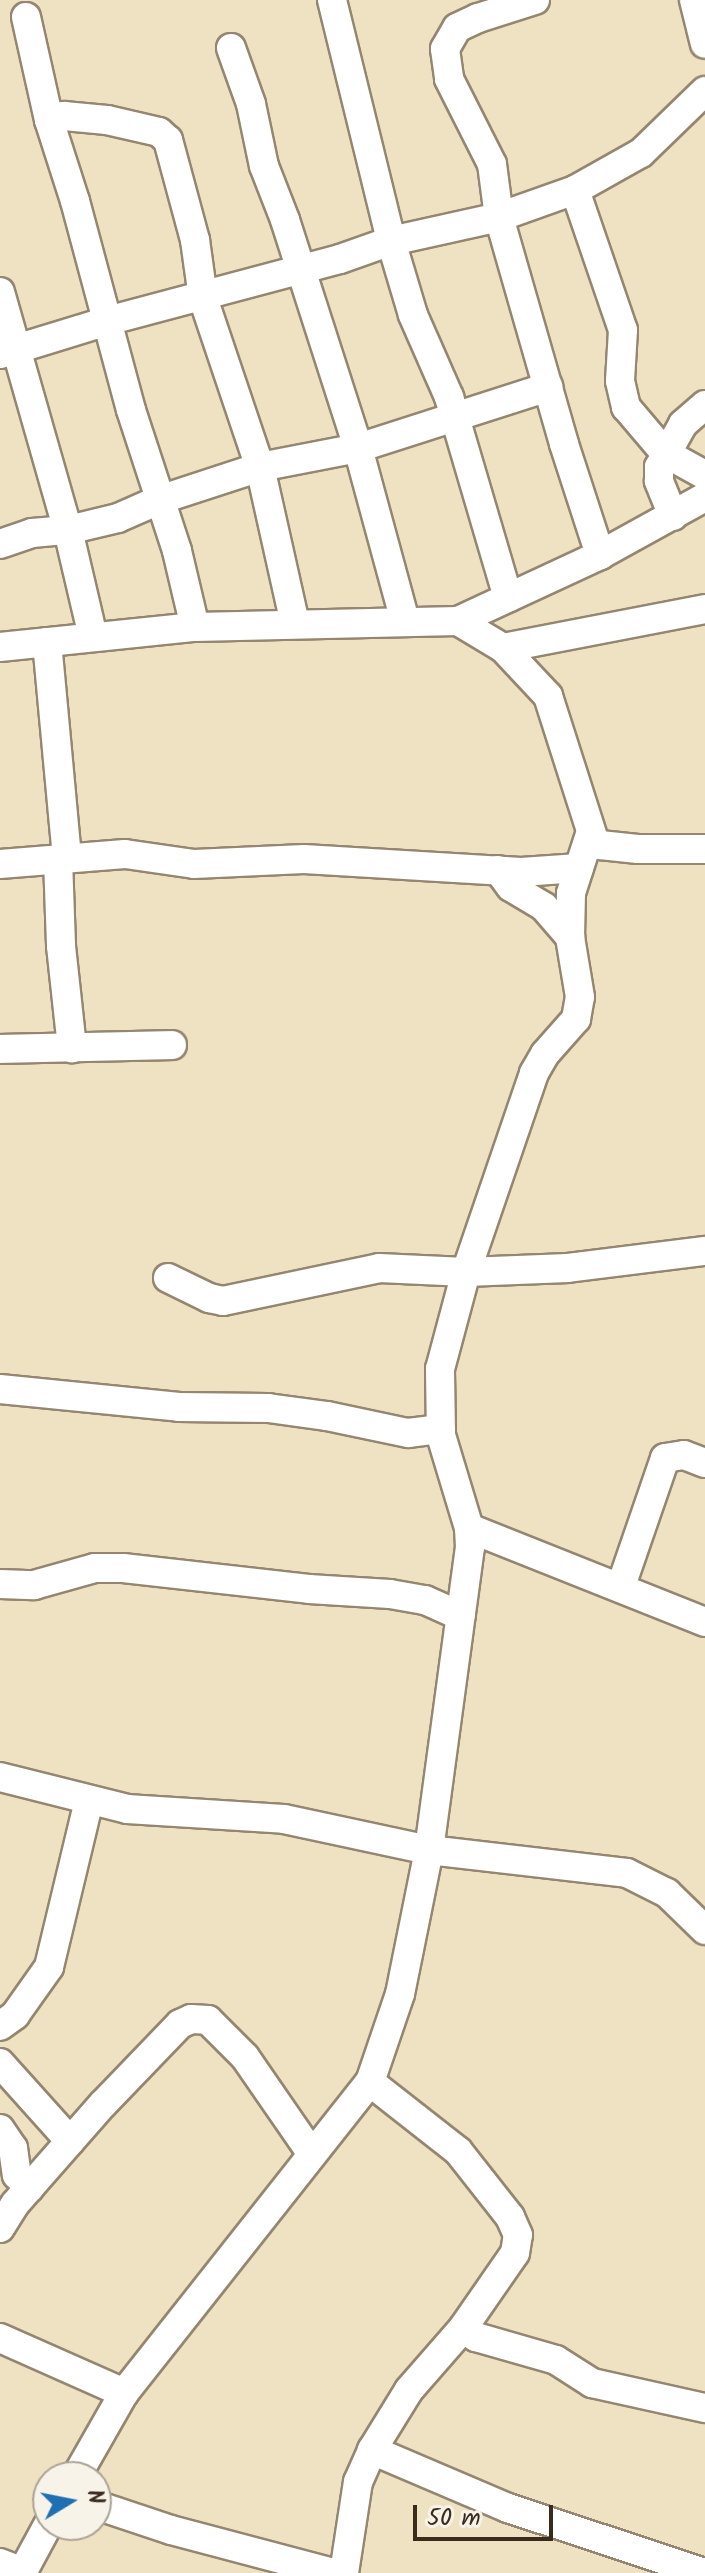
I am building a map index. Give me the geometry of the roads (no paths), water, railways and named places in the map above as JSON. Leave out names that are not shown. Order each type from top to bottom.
[{"type":"street","points":[[332,0],[391,241],[413,315],[449,397],[508,597]]},
{"type":"street","points":[[535,0],[457,28],[445,49],[449,79],[492,164],[499,217],[600,555]]},
{"type":"street","points":[[694,0],[705,44]]},
{"type":"street","points":[[26,17],[49,120],[75,201],[159,500],[177,551],[195,627]]},
{"type":"street","points":[[231,48],[251,104],[264,166],[358,448],[405,621]]},
{"type":"street","points":[[9,352],[107,321],[300,270],[391,241],[499,217],[575,190],[641,153],[705,91]]},
{"type":"street","points":[[49,120],[64,116],[107,120],[164,135],[195,240],[203,298],[260,467],[295,624]]},
{"type":"street","points":[[575,190],[623,330],[620,381],[626,407],[665,453],[705,475]]},
{"type":"street","points":[[0,292],[9,352],[68,530],[93,637]]},
{"type":"street","points":[[0,544],[32,533],[68,530],[118,518],[159,500],[260,467],[358,448],[548,387]]},
{"type":"street","points":[[673,516],[659,481],[659,467],[683,424],[705,405]]},
{"type":"street","points":[[0,647],[195,627],[458,621],[600,555],[705,497]]},
{"type":"street","points":[[503,648],[705,609]]},
{"type":"street","points":[[458,621],[503,648],[548,696],[590,834],[600,845],[705,849]]},
{"type":"street","points":[[47,642],[62,859],[61,946],[72,1048]]},
{"type":"street","points":[[85,2461],[124,2393],[370,2082],[400,1994],[429,1850],[461,1616],[469,1528],[441,1429],[440,1369],[466,1272],[534,1073],[545,1054],[576,1019],[580,997],[570,937],[571,893],[590,834]]},
{"type":"street","points":[[0,864],[125,854],[194,864],[304,859],[498,870],[579,868]]},
{"type":"street","points":[[498,870],[511,887],[544,907],[570,937]]},
{"type":"street","points":[[0,1049],[172,1045]]},
{"type":"street","points":[[168,1278],[209,1298],[223,1301],[379,1268],[466,1272],[568,1268],[705,1251]]},
{"type":"street","points":[[0,1389],[179,1407],[268,1408],[327,1416],[408,1433],[441,1429]]},
{"type":"street","points":[[621,1586],[665,1458],[684,1455],[705,1463]]},
{"type":"street","points":[[469,1528],[705,1622]]},
{"type":"street","points":[[0,1584],[34,1585],[95,1568],[123,1568],[309,1589],[390,1594],[425,1600],[461,1616]]},
{"type":"street","points":[[0,1777],[127,1809],[284,1819],[429,1850],[627,1873],[667,1893],[704,1926]]},
{"type":"street","points":[[0,2026],[15,2015],[49,1967],[89,1800]]},
{"type":"street","points":[[0,2228],[70,2141],[180,2024],[201,2018],[245,2057],[312,2154]]},
{"type":"street","points":[[0,2063],[70,2141]]},
{"type":"street","points":[[344,2573],[358,2482],[372,2450],[409,2390],[463,2328],[515,2253],[518,2235],[510,2217],[458,2151],[370,2082]]},
{"type":"street","points":[[0,2129],[13,2148],[17,2175],[30,2188]]},
{"type":"street","points":[[463,2328],[476,2337],[556,2360],[592,2383],[705,2408]]},
{"type":"street","points":[[0,2338],[124,2393]]},
{"type":"street","points":[[372,2450],[508,2508],[705,2573]]},
{"type":"street","points":[[112,2510],[171,2530],[334,2573]]},
{"type":"street","points":[[15,2569],[36,2541]]}]
